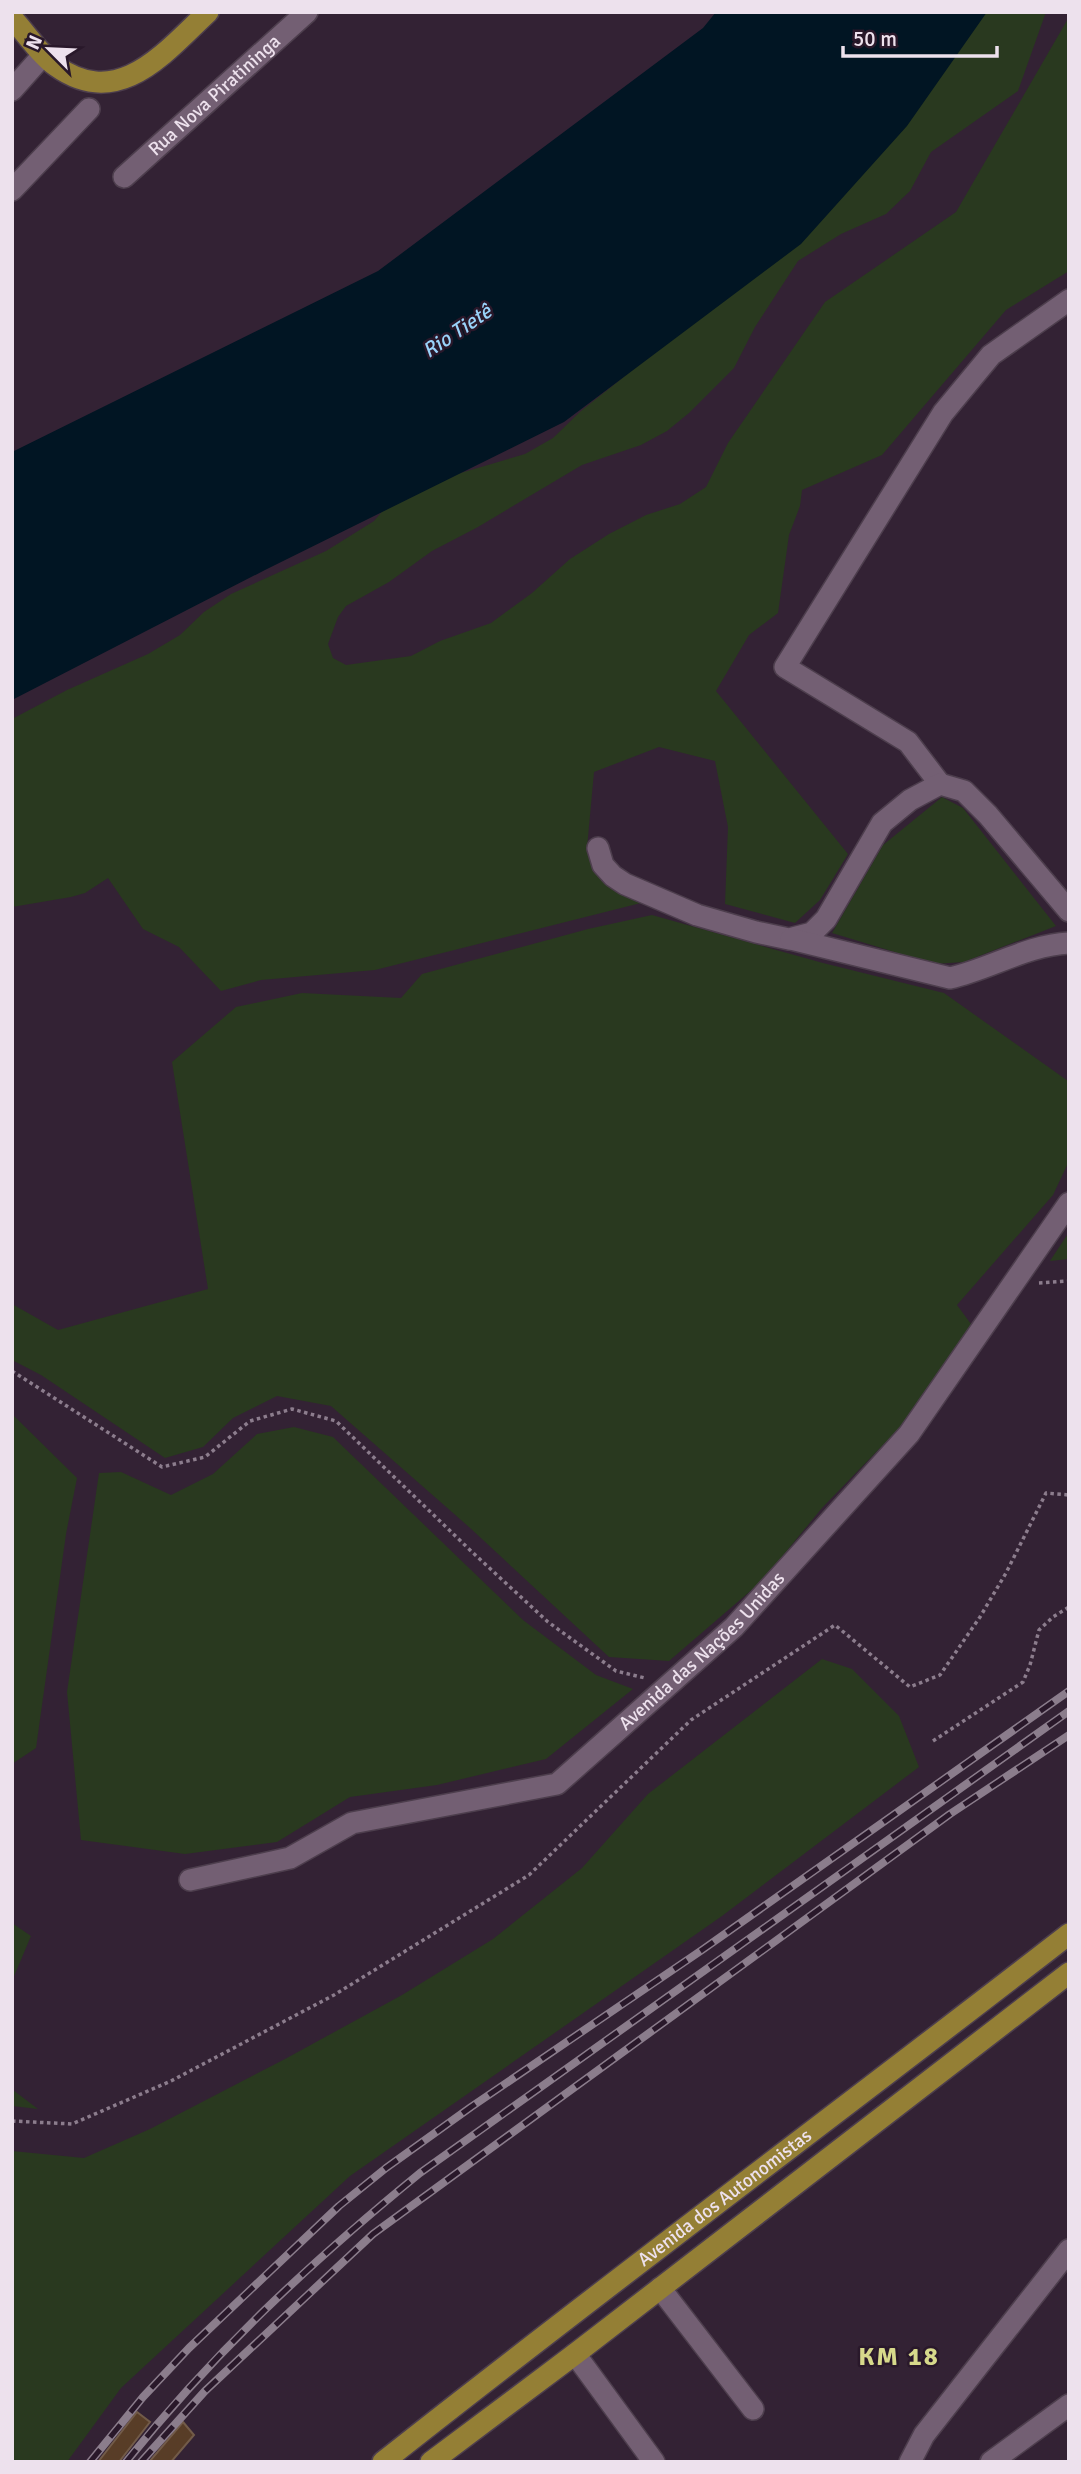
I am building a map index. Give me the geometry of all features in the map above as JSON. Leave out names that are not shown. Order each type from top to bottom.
[{"type":"main road","points":[[12,18],[54,65],[91,82],[114,82],[133,76],[155,62],[208,12]]},
{"type":"main road","name":"Avenida dos Autonomistas","points":[[383,2462],[534,2342],[586,2305],[1069,1934]]},
{"type":"main road","name":"Avenida dos Autonomistas","points":[[431,2462],[1069,1973]]},
{"type":"main road","points":[[575,2354],[577,2323],[586,2305]]},
{"type":"street","name":"Rua Nova Piratininga","points":[[124,177],[307,12]]},
{"type":"street","points":[[12,90],[44,54]]},
{"type":"street","points":[[12,190],[89,108]]},
{"type":"street","points":[[1069,300],[991,355],[943,413],[785,667],[908,742],[940,784],[964,791],[988,815],[1069,911]]},
{"type":"street","points":[[789,939],[811,933],[826,919],[882,823],[910,800],[940,784]]},
{"type":"street","points":[[598,848],[603,865],[613,876],[625,884],[697,915],[755,932],[950,978],[974,973],[1010,957],[1057,943],[1069,943]]},
{"type":"street","name":"Avenida das Nações Unidas","points":[[190,1880],[290,1858],[352,1823],[557,1784],[734,1627],[909,1434],[1069,1203]]},
{"type":"street","points":[[910,2462],[924,2435],[1069,2250]]},
{"type":"street","points":[[660,2288],[753,2409]]},
{"type":"street","points":[[575,2354],[654,2462]]},
{"type":"street","points":[[991,2462],[1069,2405]]},
{"type":"path","points":[[12,1371],[162,1467],[205,1457],[250,1421],[292,1409],[337,1421],[548,1622],[615,1671],[669,1684]]},
{"type":"path","points":[[12,2122],[72,2124],[171,2081],[334,1995],[529,1875],[691,1720],[835,1625],[910,1687],[940,1675],[1006,1573],[1046,1493],[1069,1495]]},
{"type":"path","points":[[933,1741],[1023,1682],[1039,1630],[1069,1607]]},
{"type":"green space","points":[[980,12],[1046,12],[1018,91],[931,152],[910,191],[886,214],[841,234],[798,261],[755,327],[734,368],[689,413],[667,431],[641,445],[582,465],[432,551],[389,582],[346,606],[338,617],[328,644],[333,658],[346,665],[411,656],[440,641],[491,623],[532,593],[570,559],[609,534],[646,515],[680,504],[706,487],[728,443],[825,302],[956,212],[1069,17],[1069,271],[1006,310],[882,455],[802,490],[800,506],[789,535],[778,613],[749,635],[716,691],[848,854],[820,900],[795,923],[725,904],[728,827],[715,761],[659,747],[594,772],[587,848],[602,878],[641,903],[375,970],[261,980],[221,991],[179,947],[143,929],[108,878],[85,893],[12,907],[12,719],[67,690],[148,654],[180,635],[204,612],[231,594],[326,551],[374,521],[386,507],[447,477],[525,454],[553,438],[581,411],[640,364]]},
{"type":"green space","points":[[942,797],[963,808],[1056,926],[964,962],[934,964],[832,933],[883,845]]},
{"type":"green space","points":[[652,915],[823,963],[944,993],[1068,1081],[1069,1091],[1069,1161],[1053,1195],[957,1305],[971,1324],[911,1416],[822,1508],[762,1581],[669,1661],[609,1657],[469,1527],[331,1406],[277,1396],[233,1418],[203,1447],[165,1458],[41,1375],[12,1360],[12,1304],[58,1330],[208,1289],[172,1062],[236,1007],[302,993],[401,998],[422,974],[588,929]]},
{"type":"green space","points":[[1069,1232],[1069,1259],[1050,1261]]},
{"type":"green space","points":[[12,1414],[77,1478],[66,1534],[36,1748],[12,1764]]},
{"type":"green space","points":[[294,1427],[333,1437],[523,1620],[596,1675],[633,1689],[546,1759],[437,1785],[350,1797],[277,1842],[185,1854],[81,1840],[67,1692],[99,1473],[121,1472],[171,1495],[213,1474],[257,1434]]},
{"type":"green space","points":[[822,1659],[852,1669],[899,1716],[919,1767],[722,1916],[350,2176],[121,2388],[67,2462],[12,2462],[12,2151],[84,2158],[150,2129],[402,1995],[493,1939],[582,1868],[648,1794]]},
{"type":"green space","points":[[12,1923],[31,1936],[12,1981]]},
{"type":"green space","points":[[13,2090],[38,2109],[12,2106]]},
{"type":"water","name":"Rio Tietê","points":[[716,12],[987,12],[907,126],[801,244],[564,422],[265,570],[12,700],[12,452],[378,271],[703,28]]},
{"type":"building","points":[[137,2412],[150,2422],[119,2462],[98,2462]]},
{"type":"building","points":[[183,2422],[194,2435],[171,2462],[149,2462]]},
{"type":"railway","points":[[90,2462],[143,2397],[189,2348],[339,2206],[386,2168],[702,1950],[1069,1691]]},
{"type":"railway","points":[[126,2462],[194,2383],[265,2310],[420,2173],[1069,1711]]},
{"type":"railway","points":[[141,2462],[205,2391],[373,2234],[950,1814],[1069,1735]]},
{"type":"district","name":"KM 18","points":[[899,2357]]}]
